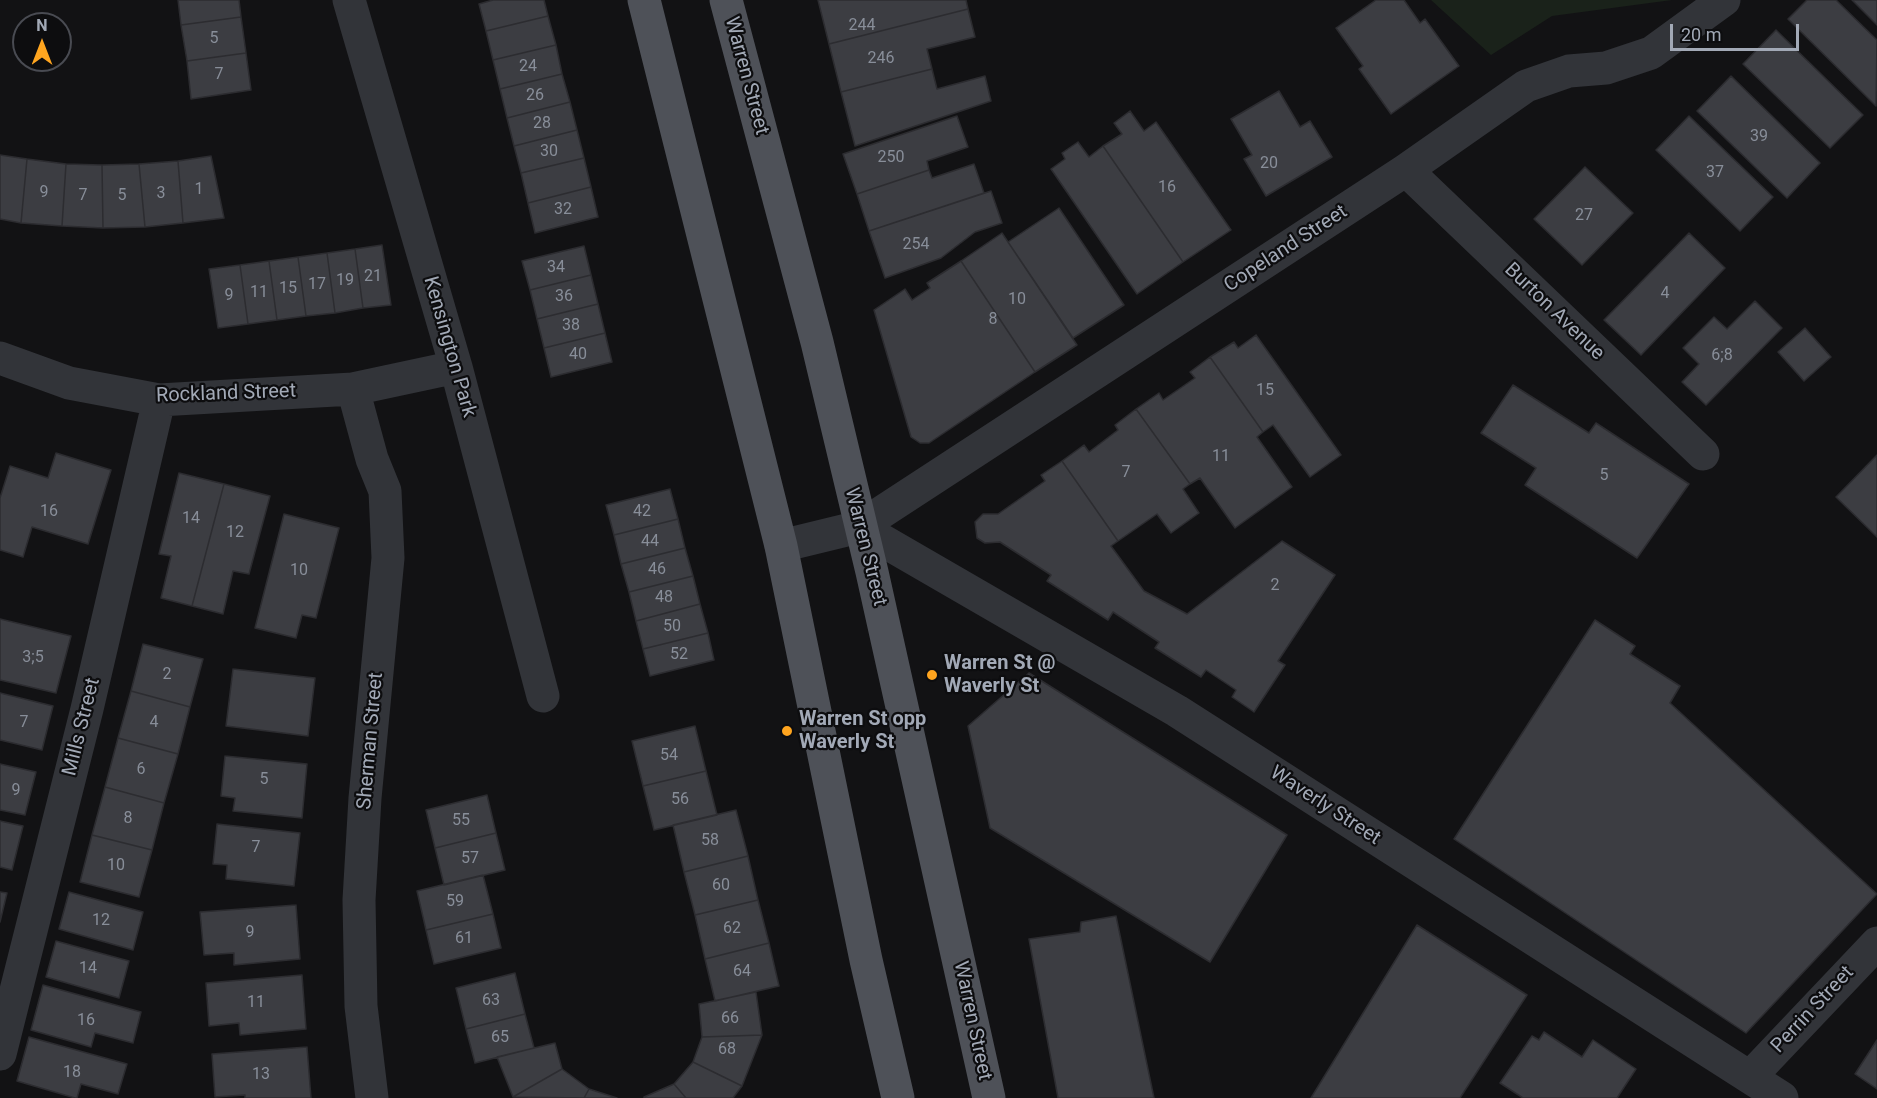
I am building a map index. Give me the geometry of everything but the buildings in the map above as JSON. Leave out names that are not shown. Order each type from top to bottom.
[{"type":"main road","points":[[644,0],[781,546],[866,960],[898,1098]]},
{"type":"main road","name":"Warren Street","points":[[726,0],[817,342],[875,584],[988,1098]]},
{"type":"street","name":"Kensington Park","points":[[349,0],[456,367],[543,696]]},
{"type":"street","name":"Copeland Street","points":[[781,546],[860,527],[1406,170],[1526,86],[1569,71],[1606,68],[1651,53],[1724,0]]},
{"type":"street","name":"Burton Avenue","points":[[1406,170],[1703,454]]},
{"type":"street","name":"Rockland Street","points":[[0,358],[69,383],[159,400],[353,389],[456,367]]},
{"type":"street","name":"Sherman Street","points":[[353,389],[372,459],[385,491],[388,558],[365,798],[359,900],[361,1006],[372,1098]]},
{"type":"street","name":"Mills Street","points":[[0,1054],[87,709],[159,400]]},
{"type":"street","name":"Waverly Street","points":[[860,527],[1177,711],[1782,1098]]},
{"type":"street","name":"Perrin Street","points":[[1750,1077],[1877,943]]},
{"type":"shaded area","points":[[1431,0],[1672,0],[1552,16],[1491,55]]},
{"type":"place","name":"Warren St @ Waverly St","points":[[932,675]]},
{"type":"place","name":"Warren St opp Waverly St","points":[[787,731]]}]
